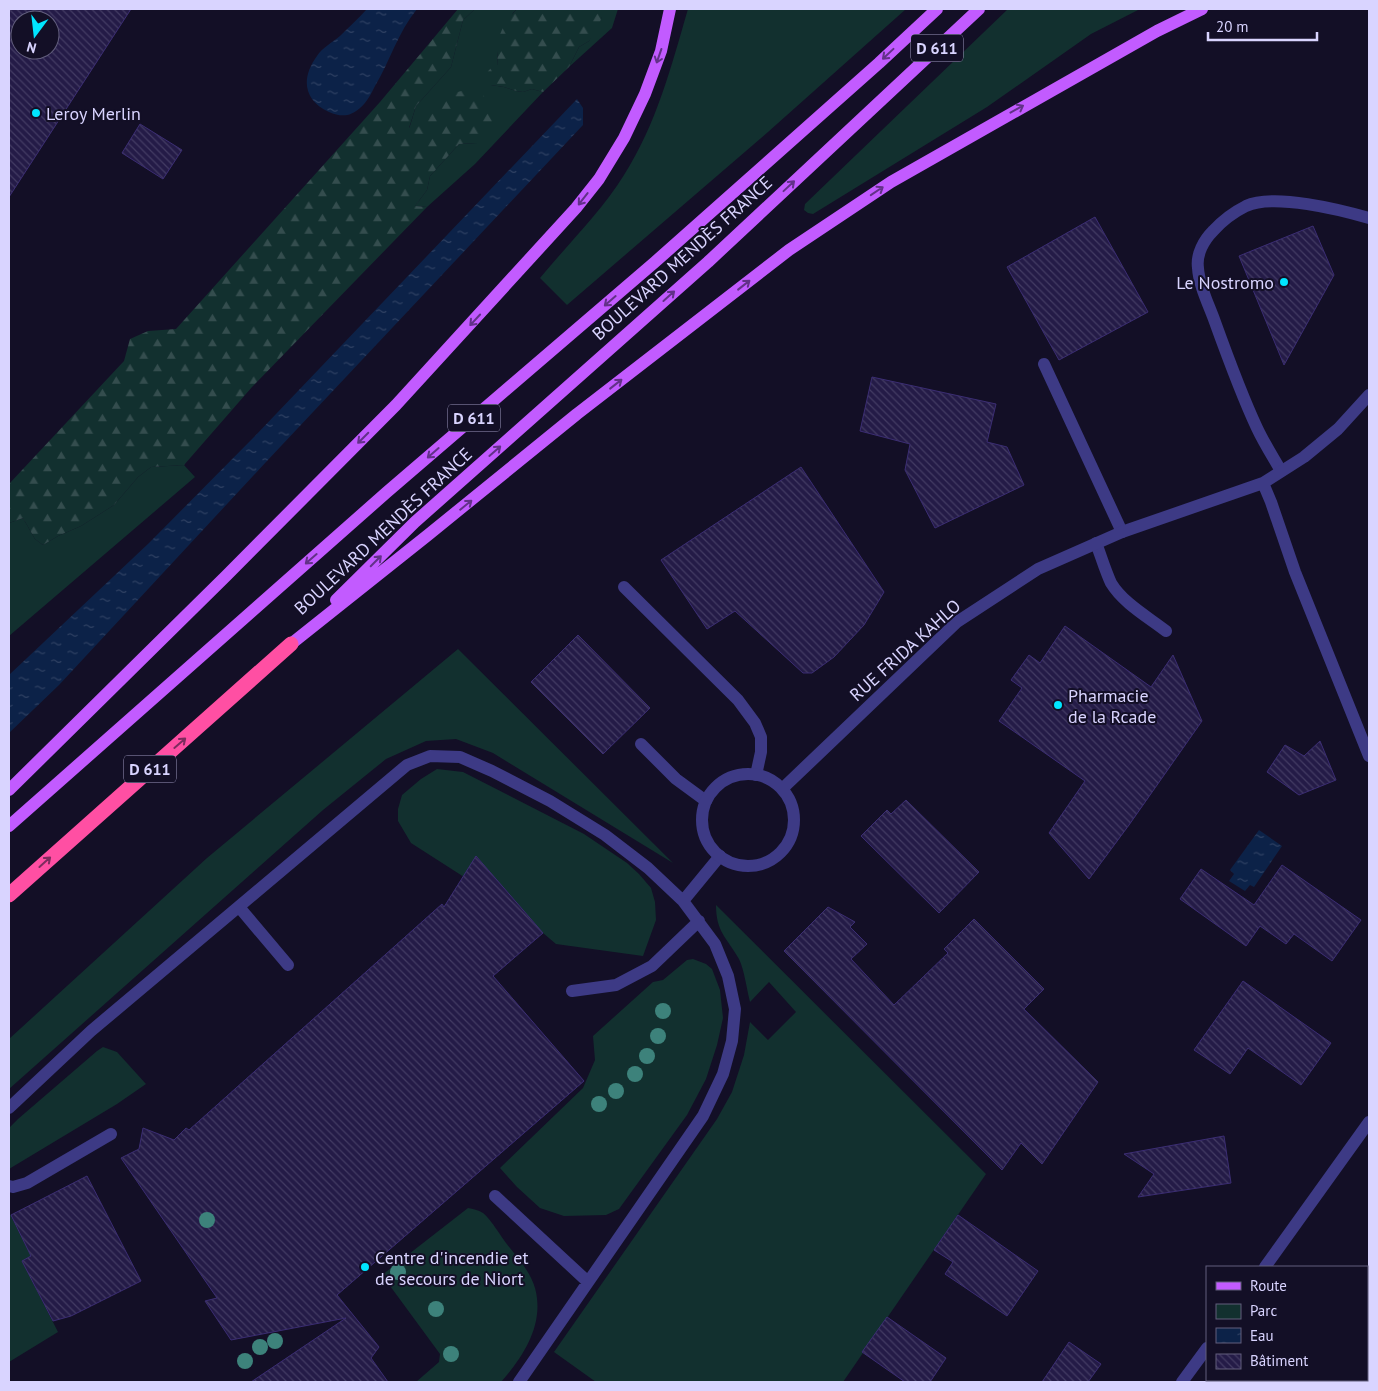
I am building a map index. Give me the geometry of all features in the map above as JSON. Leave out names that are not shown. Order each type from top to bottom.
[{"type":"highway","name":"BOULEVARD MENDÈS FRANCE","points":[[9,895],[291,644]]},
{"type":"main road","points":[[9,790],[396,405],[576,208],[599,179],[624,138],[645,94],[661,51],[670,9]]},
{"type":"main road","name":"BOULEVARD MENDÈS FRANCE","points":[[9,826],[380,499],[655,262],[937,9]]},
{"type":"main road","name":"BOULEVARD MENDÈS FRANCE","points":[[291,644],[415,522],[708,262],[979,9]]},
{"type":"main road","points":[[291,644],[421,542],[577,414],[789,250],[891,182],[1157,31],[1202,9]]},
{"type":"street","points":[[1281,471],[1258,430],[1228,358],[1202,287],[1197,267],[1200,251],[1209,235],[1222,222],[1247,205],[1267,201],[1334,208],[1369,218]]},
{"type":"street","points":[[1044,364],[1122,532]]},
{"type":"street","name":"RUE FRIDA KAHLO","points":[[782,789],[957,622],[1038,569],[1122,532],[1263,484],[1304,457],[1338,429],[1369,395]]},
{"type":"street","points":[[1263,484],[1295,572],[1369,756]]},
{"type":"street","points":[[1096,543],[1111,582],[1119,594],[1166,630]]},
{"type":"street","points":[[624,587],[738,700],[755,722],[761,736],[761,752],[756,774]]},
{"type":"street","points":[[641,744],[676,779],[706,802]]},
{"type":"street","points":[[9,1108],[91,1031],[406,765],[430,756],[460,758],[492,771],[550,801],[605,835],[648,868],[683,901],[715,944],[728,976],[735,1009],[732,1041],[723,1074],[703,1116],[519,1382]]},
{"type":"street","points":[[756,774],[770,780],[782,789],[791,802],[794,816],[793,832],[787,845],[777,857],[764,864],[748,866],[734,864],[720,856],[710,846],[704,831],[702,816],[706,802],[714,789],[726,780],[741,775],[756,774]]},
{"type":"street","points":[[683,901],[720,856]]},
{"type":"street","points":[[239,907],[288,965]]},
{"type":"street","points":[[572,991],[616,985],[652,966],[699,921]]},
{"type":"street","points":[[1266,1266],[1369,1122]]},
{"type":"street","points":[[9,1186],[13,1187],[27,1183],[111,1134]]},
{"type":"street","points":[[495,1196],[588,1282]]},
{"type":"street","points":[[1182,1382],[1206,1349]]},
{"type":"green space","points":[[458,9],[475,9],[463,20],[451,67],[416,106],[409,128],[453,93],[466,90],[482,94],[491,105],[496,118],[492,132],[477,143],[459,144],[430,176],[427,190],[415,206],[427,207],[252,387],[184,465],[151,467],[138,477],[114,505],[81,526],[43,545],[35,539],[23,518],[9,523],[9,484],[124,361],[130,339],[148,331],[176,329],[380,102]]},
{"type":"green space","points":[[475,9],[517,9],[513,13],[497,54],[498,66],[491,85],[523,92],[532,89],[543,92],[475,164],[427,207],[415,206],[427,190],[430,176],[459,144],[477,143],[409,129],[416,106],[451,67],[463,20]]},
{"type":"green space","points":[[517,9],[602,9],[602,17],[595,33],[589,41],[579,47],[569,67],[543,92],[532,89],[523,92],[516,91],[491,85],[485,80],[489,70],[498,65],[497,49],[500,35],[506,22]]},
{"type":"green space","points":[[602,9],[618,9],[612,28],[569,67],[579,47],[589,41],[602,17]]},
{"type":"green space","points":[[688,9],[906,9],[768,132],[567,305],[540,278],[605,202],[636,155],[662,94]]},
{"type":"green space","points":[[1008,9],[1140,9],[1091,34],[987,107],[813,214],[804,210],[805,204]]},
{"type":"green space","points":[[184,465],[195,477],[9,636],[9,523],[23,518],[35,539],[43,545],[81,526],[114,505],[138,477],[151,467]]},
{"type":"green space","points":[[458,649],[673,863],[493,753],[456,739],[426,741],[386,759],[323,810],[9,1089],[9,1039],[207,858]]},
{"type":"green space","points":[[437,769],[463,772],[584,834],[627,863],[651,888],[655,902],[656,920],[643,956],[556,944],[543,933],[477,857],[464,877],[411,843],[398,821],[398,809],[402,795],[421,779]]},
{"type":"green space","points":[[716,905],[986,1174],[843,1382],[596,1382],[554,1352],[717,1119],[732,1092],[744,1055],[750,1022],[768,1040],[796,1012],[769,982],[750,1002],[741,963],[720,928],[716,914]]},
{"type":"green space","points":[[693,959],[706,964],[712,969],[720,990],[723,1018],[706,1079],[687,1115],[619,1209],[606,1215],[564,1216],[540,1208],[500,1168],[583,1088],[595,1060],[593,1036],[653,982],[663,980],[687,960]]},
{"type":"green space","points":[[103,1047],[117,1052],[146,1084],[117,1104],[9,1169],[9,1128]]},
{"type":"green space","points":[[468,1208],[486,1215],[530,1276],[535,1288],[537,1301],[534,1327],[524,1351],[501,1382],[416,1382],[439,1362],[440,1354],[382,1275]]},
{"type":"green space","points":[[9,1212],[31,1256],[22,1261],[58,1332],[9,1362]]},
{"type":"water","points":[[367,9],[417,9],[399,37],[365,103],[349,115],[333,114],[320,107],[310,95],[307,88],[308,72],[319,53],[340,36]]},
{"type":"water","points":[[577,99],[583,108],[583,125],[59,685],[9,733],[9,675],[149,543],[255,436]]},
{"type":"water","points":[[1259,830],[1282,846],[1254,887],[1250,885],[1245,891],[1229,881],[1234,874],[1230,870]]},
{"type":"building","name":"Leroy Merlin","points":[[9,9],[131,9],[9,197]]},
{"type":"building","points":[[140,124],[182,150],[163,179],[122,153]]},
{"type":"building","points":[[1095,217],[1148,312],[1059,360],[1007,267]]},
{"type":"building","name":"Le Nostromo","points":[[1313,226],[1334,275],[1284,365],[1239,256]]},
{"type":"building","points":[[872,377],[996,404],[987,442],[1007,447],[1024,485],[935,528],[905,470],[910,444],[860,431]]},
{"type":"building","points":[[801,467],[884,592],[864,625],[834,657],[812,673],[803,673],[735,611],[707,629],[661,560]]},
{"type":"building","points":[[1065,626],[1151,687],[1173,655],[1202,721],[1089,879],[1049,833],[1085,781],[999,721],[1022,688],[1011,680],[1029,655],[1040,663]]},
{"type":"building","points":[[578,635],[650,708],[603,754],[531,682]]},
{"type":"building","points":[[1320,741],[1336,780],[1299,795],[1267,772],[1285,745],[1304,756]]},
{"type":"building","points":[[906,800],[979,872],[939,913],[861,836],[887,810],[891,814]]},
{"type":"building","points":[[476,856],[543,933],[493,976],[584,1081],[337,1295],[379,1347],[371,1358],[388,1382],[251,1382],[346,1318],[231,1340],[205,1301],[217,1298],[121,1158],[139,1149],[143,1128],[174,1140],[186,1128],[189,1130],[442,904],[444,907]]},
{"type":"building","points":[[1282,865],[1361,920],[1332,961],[1294,934],[1286,944],[1260,926],[1246,946],[1180,899],[1201,869],[1254,905]]},
{"type":"building","points":[[828,907],[855,922],[850,927],[867,944],[851,959],[894,1005],[948,953],[944,949],[974,919],[1044,989],[1024,1009],[1098,1082],[1042,1164],[1021,1143],[1002,1170],[784,951]]},
{"type":"building","points":[[1243,981],[1331,1043],[1301,1085],[1248,1048],[1230,1074],[1194,1050]]},
{"type":"building","points":[[1224,1136],[1231,1183],[1138,1197],[1154,1174],[1124,1154]]},
{"type":"building","points":[[87,1176],[141,1281],[71,1316],[53,1321],[22,1261],[31,1256],[11,1215]]},
{"type":"building","points":[[958,1215],[1038,1271],[1007,1316],[945,1274],[953,1262],[934,1250]]},
{"type":"building","points":[[887,1317],[946,1358],[930,1382],[905,1382],[862,1352]]},
{"type":"building","points":[[1069,1342],[1101,1364],[1088,1382],[1042,1382]]},
{"type":"place","name":"Leroy Merlin","points":[[36,113]]},
{"type":"place","name":"Le Nostromo","points":[[1284,282]]},
{"type":"place","name":"Pharmacie de la Rcade","points":[[1058,705]]},
{"type":"place","name":"Centre d'incendie et de secours de Niort","points":[[365,1267]]}]
